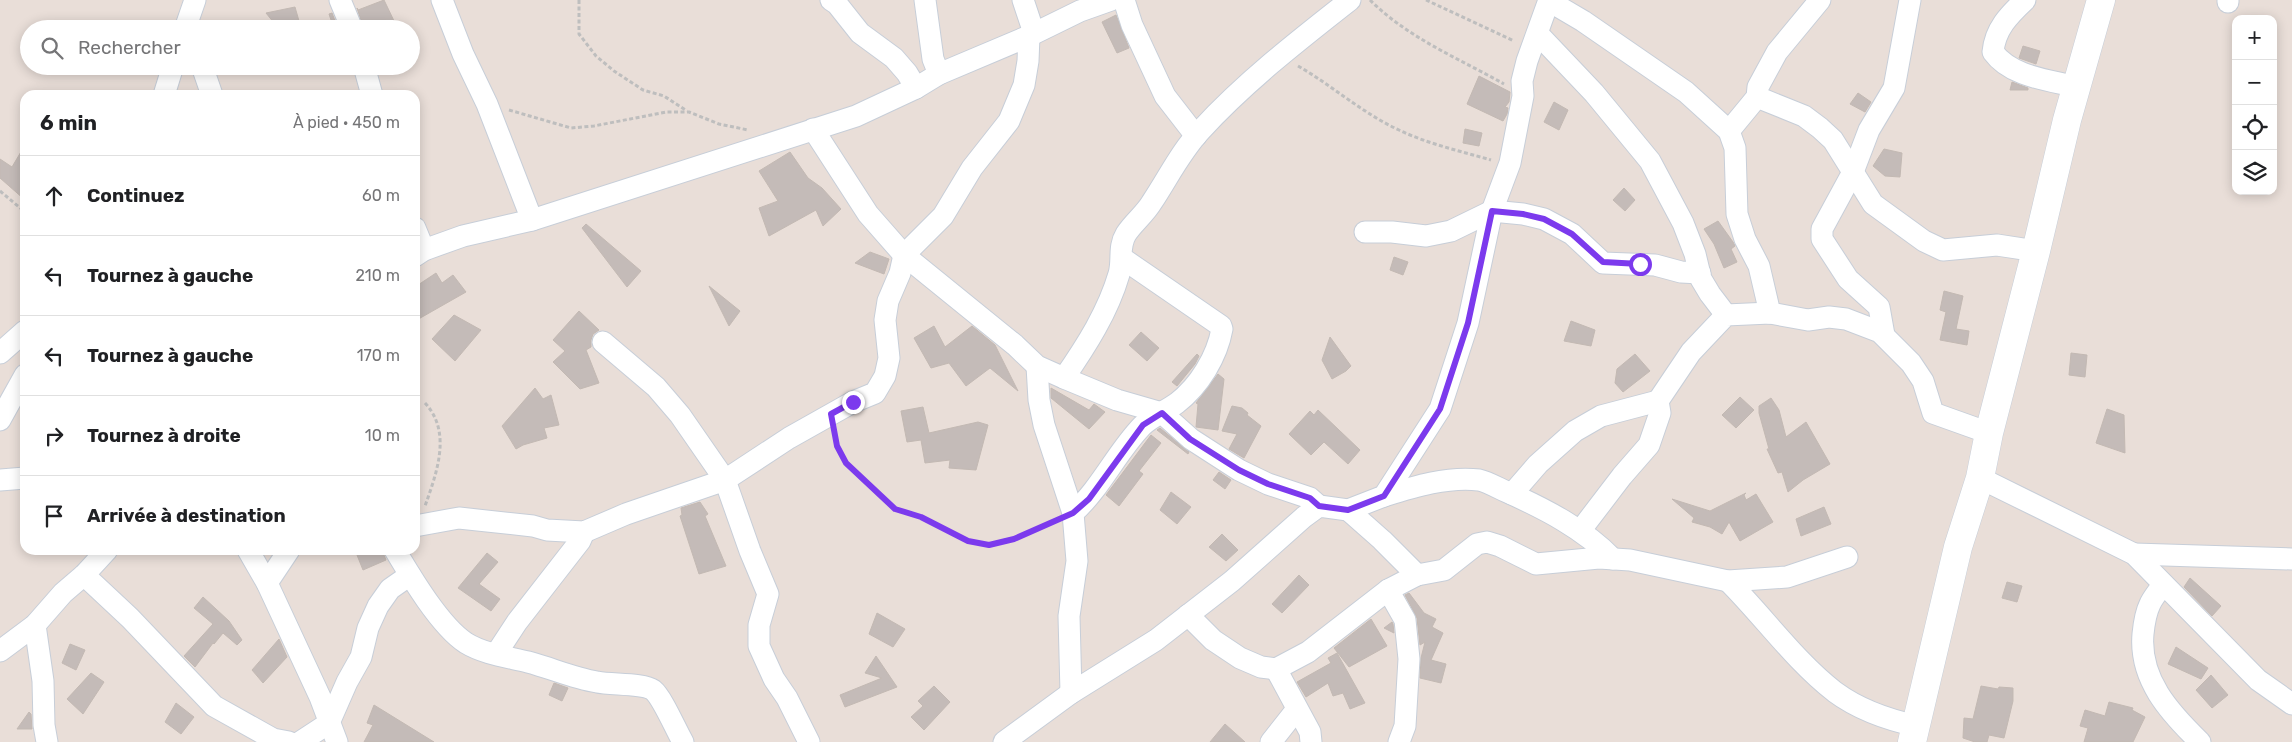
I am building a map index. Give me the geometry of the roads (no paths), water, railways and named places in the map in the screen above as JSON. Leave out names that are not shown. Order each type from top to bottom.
[{"type":"street","points":[[188,20],[195,0]]},
{"type":"street","points":[[340,0],[348,20]]},
{"type":"street","points":[[442,0],[463,54],[487,104],[532,220]]},
{"type":"street","points":[[831,0],[837,4],[860,33],[894,58],[907,73],[916,88]]},
{"type":"street","points":[[925,0],[933,59],[938,74]]},
{"type":"street","points":[[420,525],[459,518],[533,526],[547,530],[584,532],[626,514],[725,480],[789,438],[831,414],[875,393],[885,376],[889,358],[885,320],[888,301],[900,273],[904,255],[944,216],[972,168],[1009,121],[1024,85],[1032,34],[1023,0]]},
{"type":"street","points":[[420,253],[463,236],[532,220],[856,116],[916,88],[938,74],[1032,34],[1080,10],[1111,0]]},
{"type":"street","points":[[1124,0],[1132,25],[1165,96],[1196,136]]},
{"type":"street","points":[[1064,378],[1085,347],[1106,309],[1119,274],[1122,258],[1120,246],[1126,233],[1151,204],[1196,136],[1240,92],[1280,56],[1350,0]]},
{"type":"street","points":[[1384,496],[1440,409],[1468,323],[1492,211],[1510,163],[1523,96],[1522,80],[1549,0],[1582,20],[1686,92],[1728,131],[1735,148],[1737,214],[1759,266],[1770,313]]},
{"type":"street","points":[[1728,131],[1757,97],[1758,87],[1777,52],[1820,0]]},
{"type":"street","points":[[1884,335],[1879,306],[1848,279],[1822,239],[1822,229],[1853,172],[1869,130],[1894,88],[1910,0]]},
{"type":"street","points":[[2025,0],[1999,29],[1994,39],[1993,52],[2000,61],[2012,69],[2077,87]]},
{"type":"street","points":[[1728,581],[1805,664],[1836,692],[1915,734],[1958,547],[1980,478],[1989,433],[2101,0]]},
{"type":"street","points":[[1536,41],[1594,92],[1650,161],[1683,223],[1700,273],[1710,294],[1726,315]]},
{"type":"street","points":[[166,90],[170,75]]},
{"type":"street","points":[[205,75],[210,90]]},
{"type":"street","points":[[366,75],[371,90]]},
{"type":"street","points":[[1757,97],[1804,116],[1820,128],[1833,140],[1873,204],[1908,231],[1944,250],[1997,245],[2036,251]]},
{"type":"street","points":[[813,129],[868,214],[904,255],[1015,344],[1037,366],[1117,400],[1162,413],[1190,439],[1239,470],[1268,484],[1310,498],[1319,506],[1348,510],[1384,496],[1415,487],[1464,480],[1479,480],[1512,494],[1580,531],[1601,546],[1613,559]]},
{"type":"street","points":[[1365,232],[1392,232],[1426,236],[1451,231],[1492,211],[1523,214],[1544,219],[1572,234],[1603,262],[1655,265],[1681,272],[1700,273]]},
{"type":"street","points":[[1073,513],[1089,499],[1143,425],[1178,402],[1200,379],[1209,365],[1222,329],[1221,326],[1122,258]]},
{"type":"street","points":[[1512,494],[1538,464],[1575,431],[1601,416],[1658,401],[1691,352],[1726,315],[1770,313],[1808,320],[1829,317],[1846,319],[1884,335],[1911,363],[1923,381],[1933,413],[1989,433]]},
{"type":"street","points":[[0,353],[20,339]]},
{"type":"street","points":[[603,342],[656,387],[685,422],[725,480],[750,551],[768,594],[759,625],[759,646],[774,679],[787,698],[810,742]]},
{"type":"street","points":[[1037,366],[1038,400],[1044,425],[1073,513],[1077,561],[1069,616],[1071,693]]},
{"type":"street","points":[[0,420],[20,384]]},
{"type":"street","points":[[1580,531],[1622,476],[1649,446],[1660,413],[1658,401]]},
{"type":"street","points":[[0,480],[20,478]]},
{"type":"street","points":[[1980,478],[2134,554],[2258,680],[2292,704]]},
{"type":"street","points":[[1004,742],[1071,693],[1156,640],[1232,581],[1319,506]]},
{"type":"street","points":[[1348,510],[1375,533],[1417,575]]},
{"type":"street","points":[[496,654],[517,622],[580,541],[584,532]]},
{"type":"street","points":[[1188,615],[1213,640],[1240,658],[1261,668],[1276,669],[1308,652],[1388,590],[1417,575],[1444,570],[1477,544],[1487,542],[1500,546],[1536,564],[1613,559],[1630,560],[1728,581],[1787,577],[1847,557]]},
{"type":"street","points":[[2134,554],[2292,559]]},
{"type":"street","points":[[0,651],[35,625],[63,592],[84,575],[102,555]]},
{"type":"street","points":[[251,555],[267,583],[320,697],[333,733]]},
{"type":"street","points":[[267,583],[286,555]]},
{"type":"street","points":[[398,555],[410,575],[452,631],[467,644],[581,679],[611,685],[651,688],[659,695],[683,742]]},
{"type":"street","points":[[84,575],[130,618],[214,706],[273,739],[289,742]]},
{"type":"street","points":[[333,733],[347,682],[363,651],[368,628],[378,606],[390,589],[410,575]]},
{"type":"street","points":[[2163,584],[2150,604],[2144,624],[2142,648],[2145,667],[2159,697],[2172,715],[2200,742]]},
{"type":"street","points":[[1388,590],[1404,620],[1409,659],[1405,726],[1399,742]]},
{"type":"street","points":[[35,625],[43,681],[44,725],[47,742]]},
{"type":"street","points":[[1276,669],[1310,732],[1311,742]]},
{"type":"street","points":[[1270,742],[1297,709]]},
{"type":"street","points":[[300,742],[333,733]]}]
